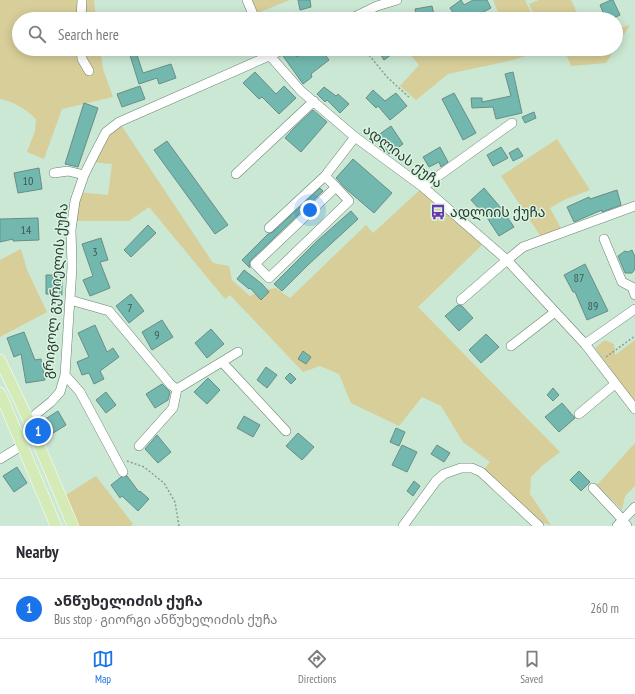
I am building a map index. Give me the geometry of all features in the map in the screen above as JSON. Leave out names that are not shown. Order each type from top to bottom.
[{"type":"main road","points":[[0,360],[28,419],[73,526]]},
{"type":"main road","points":[[0,393],[56,526]]},
{"type":"street","points":[[81,12],[82,0]]},
{"type":"street","points":[[247,0],[252,12]]},
{"type":"street","points":[[365,12],[377,6],[397,0]]},
{"type":"street","points":[[81,56],[89,71]]},
{"type":"street","name":"გრიგოლ გურიელის ქუჩა","points":[[36,414],[51,402],[60,392],[65,375],[72,267],[71,230],[76,201],[84,175],[106,132],[119,122],[260,56]]},
{"type":"street","name":"ადლიას ქუჩა","points":[[272,56],[301,91],[355,137],[423,187],[507,260],[585,344],[635,409]]},
{"type":"street","points":[[236,174],[314,101]]},
{"type":"street","points":[[423,187],[512,123]]},
{"type":"street","points":[[269,228],[325,176],[355,137]]},
{"type":"street","points":[[54,173],[68,171],[84,175]]},
{"type":"street","points":[[325,176],[336,187],[349,201],[269,278],[255,264],[336,187]]},
{"type":"street","points":[[461,300],[523,247],[635,206]]},
{"type":"street","points":[[604,239],[622,282],[632,287],[635,295]]},
{"type":"street","points":[[70,300],[109,311],[171,385],[177,389]]},
{"type":"street","points":[[585,344],[635,309]]},
{"type":"street","points":[[511,346],[555,312]]},
{"type":"street","points":[[139,446],[173,408],[177,389],[238,352]]},
{"type":"street","points":[[222,362],[286,431]]},
{"type":"street","points":[[65,375],[80,392],[123,472]]},
{"type":"street","points":[[579,414],[615,384]]},
{"type":"street","points":[[0,459],[23,445]]},
{"type":"street","points":[[403,526],[436,481],[444,474],[461,468],[472,468],[481,472],[539,526]]},
{"type":"street","points":[[593,488],[622,524],[635,507]]},
{"type":"path","points":[[370,56],[387,77],[410,98]]},
{"type":"path","points":[[606,357],[635,336]]},
{"type":"path","points":[[115,456],[144,467],[164,483],[175,502],[179,526]]},
{"type":"shaded area","points":[[0,0],[94,0],[95,12],[12,12],[12,56],[101,56],[103,69],[113,97],[62,109],[44,159],[27,152],[35,131],[36,119],[20,106],[0,99]]},
{"type":"shaded area","points":[[249,0],[290,0],[260,12],[252,12]]},
{"type":"shaded area","points":[[493,0],[525,0],[531,12],[498,12]]},
{"type":"shaded area","points":[[539,0],[571,0],[577,12],[533,12],[529,4]]},
{"type":"shaded area","points":[[630,25],[623,36],[623,27]]},
{"type":"shaded area","points":[[412,56],[526,56],[448,74],[416,100],[400,86],[419,65]]},
{"type":"shaded area","points":[[567,56],[610,56],[606,63],[571,66]]},
{"type":"shaded area","points":[[119,122],[213,263],[229,266],[232,280],[250,296],[260,291],[276,288],[290,298],[366,225],[373,233],[423,187],[482,245],[418,307],[560,452],[531,477],[530,494],[551,525],[540,522],[483,470],[490,462],[463,442],[441,406],[422,397],[399,426],[351,403],[339,374],[320,366],[303,372],[230,295],[225,299],[149,207],[129,221],[73,221],[78,192],[108,195],[112,164],[90,162],[95,153]]},
{"type":"shaded area","points":[[557,139],[590,190],[566,199],[550,208],[563,232],[543,240],[501,176]]},
{"type":"shaded area","points":[[21,249],[27,270],[47,312],[0,337],[0,260]]},
{"type":"shaded area","points":[[605,340],[614,344],[615,355],[635,340],[635,404],[595,348]]},
{"type":"shaded area","points":[[635,443],[635,486],[625,496],[622,510],[597,485]]},
{"type":"shaded area","points":[[96,476],[133,524],[131,526],[73,526],[61,498]]},
{"type":"building","points":[[298,0],[310,0],[311,7],[300,10]]},
{"type":"building","points":[[461,0],[464,5],[473,0],[487,0],[491,8],[483,12],[453,12],[450,8]]},
{"type":"building","points":[[613,0],[619,12],[603,12],[600,5]]},
{"type":"building","points":[[432,6],[433,12],[416,12],[415,9]]},
{"type":"building","points":[[130,56],[137,56],[143,73],[171,64],[176,78],[159,84],[157,78],[139,84]]},
{"type":"building","points":[[283,56],[326,56],[329,60],[311,74],[312,77],[303,84]]},
{"type":"building","points":[[381,56],[389,56],[384,60]]},
{"type":"building","points":[[255,72],[276,94],[284,86],[296,98],[279,114],[262,97],[259,99],[243,83]]},
{"type":"building","points":[[513,72],[522,113],[496,119],[493,107],[472,108],[471,98],[482,98],[482,102],[511,96],[505,74]]},
{"type":"building","points":[[140,86],[145,99],[122,107],[117,94]]},
{"type":"building","points":[[324,87],[336,96],[338,94],[349,104],[340,113],[327,100],[325,102],[317,94]]},
{"type":"building","points":[[373,90],[385,101],[396,93],[407,106],[390,120],[378,106],[376,108],[366,98]]},
{"type":"building","points":[[454,93],[476,133],[463,140],[442,99]]},
{"type":"building","points":[[84,103],[98,108],[78,167],[65,164]]},
{"type":"building","points":[[313,110],[327,122],[301,152],[285,138]]},
{"type":"building","points":[[534,112],[536,118],[525,123],[522,117]]},
{"type":"building","points":[[391,126],[403,144],[389,154],[377,136]]},
{"type":"building","points":[[167,141],[228,225],[215,234],[154,150]]},
{"type":"building","points":[[440,147],[448,162],[441,167],[439,162],[429,167],[423,157]]},
{"type":"building","points":[[501,147],[508,158],[493,166],[487,155]]},
{"type":"building","points":[[518,148],[523,156],[513,161],[509,153]]},
{"type":"building","points":[[353,159],[392,193],[374,213],[346,189],[336,178]]},
{"type":"building","points":[[39,168],[42,189],[18,193],[14,173]]},
{"type":"building","points":[[320,188],[323,191],[251,260],[249,263],[250,268],[242,260],[268,234],[273,232]]},
{"type":"building","points":[[484,188],[501,208],[514,227],[499,236],[482,210],[481,211],[471,200]]},
{"type":"building","points":[[617,190],[621,205],[602,212],[602,210],[574,222],[567,207],[589,197],[590,199]]},
{"type":"building","points":[[351,211],[358,219],[282,291],[274,284],[317,241]]},
{"type":"building","points":[[38,218],[39,240],[13,241],[13,239],[0,242],[0,219]]},
{"type":"building","points":[[148,225],[156,233],[131,257],[124,250]]},
{"type":"building","points":[[101,238],[108,260],[100,262],[110,288],[90,296],[83,280],[93,276],[82,244]]},
{"type":"building","points":[[632,250],[635,257],[635,269],[632,273],[625,273],[618,256],[625,251],[628,252]]},
{"type":"building","points":[[585,264],[608,311],[587,320],[575,292],[573,292],[564,275]]},
{"type":"building","points":[[244,270],[262,284],[269,292],[261,300],[250,288],[249,289],[237,279]]},
{"type":"building","points":[[46,275],[62,275],[62,295],[46,294]]},
{"type":"building","points":[[131,294],[144,311],[129,323],[116,306]]},
{"type":"building","points":[[458,305],[462,306],[473,318],[459,331],[445,316]]},
{"type":"building","points":[[162,320],[173,337],[152,350],[142,332]]},
{"type":"building","points":[[95,325],[107,352],[113,348],[119,357],[100,371],[104,379],[94,384],[89,373],[82,375],[77,362],[89,357],[78,333]]},
{"type":"building","points":[[211,329],[224,344],[207,358],[195,343]]},
{"type":"building","points":[[24,332],[35,360],[41,359],[45,380],[26,383],[21,354],[14,357],[7,338]]},
{"type":"building","points":[[486,334],[499,347],[481,363],[469,350]]},
{"type":"building","points":[[303,351],[311,357],[306,364],[298,359]]},
{"type":"building","points":[[266,367],[277,375],[267,388],[257,380]]},
{"type":"building","points":[[290,373],[296,379],[291,384],[285,378]]},
{"type":"building","points":[[208,378],[220,390],[207,404],[194,392]]},
{"type":"building","points":[[162,384],[170,392],[168,400],[155,408],[146,394]]},
{"type":"building","points":[[553,388],[559,395],[553,401],[547,395]]},
{"type":"building","points":[[106,392],[116,405],[106,413],[96,400]]},
{"type":"building","points":[[562,403],[575,418],[559,432],[545,417]]},
{"type":"building","points":[[58,411],[66,425],[50,435],[42,421]]},
{"type":"building","points":[[244,416],[260,425],[253,437],[237,428]]},
{"type":"building","points":[[396,428],[405,432],[399,446],[390,442]]},
{"type":"building","points":[[298,433],[314,447],[302,460],[286,446]]},
{"type":"building","points":[[157,435],[171,452],[158,463],[145,449]]},
{"type":"building","points":[[402,445],[417,452],[407,472],[392,465]]},
{"type":"building","points":[[437,445],[450,453],[444,462],[431,454]]},
{"type":"building","points":[[17,467],[27,483],[14,492],[3,476]]},
{"type":"building","points":[[579,471],[590,482],[581,491],[570,480]]},
{"type":"building","points":[[127,476],[139,492],[140,491],[149,499],[138,511],[122,496],[120,498],[111,485],[121,477]]},
{"type":"building","points":[[414,481],[420,486],[413,496],[407,491]]},
{"type":"place","name":"ადლიის ქუჩა","points":[[438,212]]},
{"type":"place","name":"ანწუხელიძის ქუჩა","points":[[38,431]]}]
